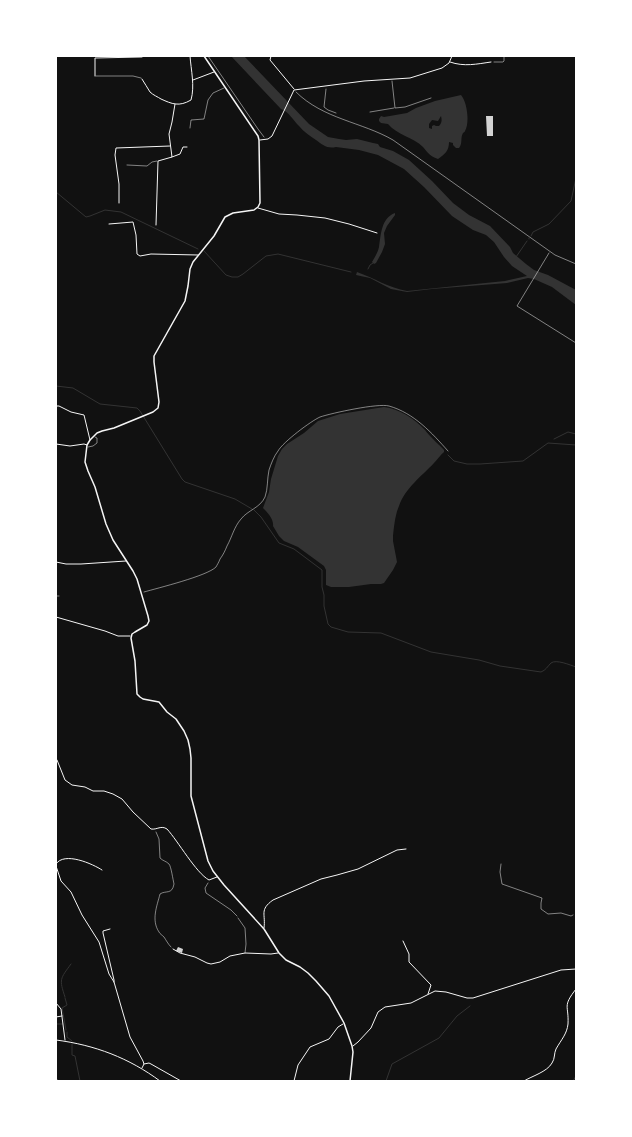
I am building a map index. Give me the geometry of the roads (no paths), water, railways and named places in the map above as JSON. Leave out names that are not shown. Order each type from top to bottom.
[{"type":"street","points":[[142,79],[150,92],[170,103],[185,104],[191,100],[192,97],[190,56]]},
{"type":"street","points":[[56,617],[118,636],[131,636],[135,632],[147,626],[149,621],[142,593],[135,575],[113,540],[106,524],[95,487],[86,466],[87,446],[90,440],[99,432],[114,428],[146,415],[158,408],[159,404],[154,362],[155,354],[182,306],[187,290],[190,266],[214,236],[225,217],[233,213],[254,210],[260,203],[259,140],[256,132],[204,56]]},
{"type":"street","points":[[271,56],[270,60],[294,90]]},
{"type":"street","points":[[294,90],[370,80],[415,78],[442,68],[450,61],[452,56]]},
{"type":"street","points":[[95,76],[95,58],[142,58]]},
{"type":"street","points":[[450,61],[460,65],[491,62]]},
{"type":"street","points":[[192,81],[214,72]]},
{"type":"street","points":[[259,140],[268,139],[272,136],[294,90]]},
{"type":"street","points":[[172,157],[169,134],[175,104]]},
{"type":"street","points":[[119,204],[116,148],[170,146]]},
{"type":"street","points":[[156,225],[158,161],[180,154],[183,147],[187,147]]},
{"type":"street","points":[[258,207],[280,214],[325,218],[377,233]]},
{"type":"street","points":[[109,224],[133,222],[136,235],[137,254],[140,256],[151,254],[199,255]]},
{"type":"street","points":[[56,406],[84,416],[90,440]]},
{"type":"street","points":[[56,444],[70,446],[84,444],[87,446]]},
{"type":"street","points":[[56,562],[81,564],[127,561]]},
{"type":"street","points":[[131,636],[138,696],[159,702],[167,712],[176,719],[188,740],[191,758],[192,803],[208,861],[217,877],[264,929],[279,953],[286,960],[300,967],[316,981],[329,996],[344,1023],[352,1046],[353,1052],[350,1081]]},
{"type":"street","points":[[57,760],[64,780],[72,785],[85,787],[93,791],[113,794],[122,799],[151,829],[162,827],[167,829],[207,879],[209,880],[217,877]]},
{"type":"street","points":[[264,929],[263,912],[268,904],[273,900],[321,879],[358,869],[397,850],[406,848]]},
{"type":"street","points":[[102,870],[87,862],[70,858],[57,861],[56,865],[61,881],[71,892],[82,915],[99,942],[109,974],[114,982]]},
{"type":"street","points":[[110,929],[103,931],[103,933],[114,982],[130,1037],[144,1064]]},
{"type":"street","points":[[403,942],[409,954],[409,962],[431,985],[428,994]]},
{"type":"street","points":[[173,949],[211,964],[220,962],[230,956],[245,953],[279,953]]},
{"type":"street","points":[[352,1046],[358,1042],[371,1028],[376,1015],[382,1008],[390,1005],[411,1003],[435,991],[442,991],[467,998],[473,998],[556,971],[565,969],[576,970]]},
{"type":"street","points":[[524,1081],[546,1070],[553,1063],[556,1049],[563,1040],[568,1025],[568,1001],[576,990]]},
{"type":"street","points":[[56,1003],[61,1009],[65,1041]]},
{"type":"street","points":[[56,1017],[62,1016]]},
{"type":"street","points":[[294,1081],[298,1065],[310,1047],[329,1039],[338,1027],[344,1023]]},
{"type":"street","points":[[56,1040],[88,1046],[117,1056],[142,1068],[160,1081]]},
{"type":"street","points":[[142,1068],[144,1064]]},
{"type":"street","points":[[144,1064],[149,1064],[181,1081]]},
{"type":"street","points":[[56,1076],[57,1081]]},
{"type":"lane","points":[[95,76],[133,76],[142,79]]},
{"type":"lane","points":[[392,79],[395,108]]},
{"type":"lane","points":[[190,128],[192,120],[204,119],[208,100],[213,93],[225,87]]},
{"type":"lane","points":[[370,112],[405,106],[431,98]]},
{"type":"lane","points":[[127,164],[148,166],[152,162],[158,161]]},
{"type":"lane","points":[[87,446],[93,446],[97,443],[97,438],[94,436]]},
{"type":"lane","points":[[238,918],[245,928],[245,953]]},
{"type":"waterway","points":[[531,236],[533,232],[549,224],[571,201],[576,178]]},
{"type":"waterway","points":[[56,192],[86,217],[105,210],[121,212],[198,249]]},
{"type":"waterway","points":[[516,257],[527,241]]},
{"type":"waterway","points":[[204,251],[226,275],[232,277],[238,277],[243,274],[266,256],[278,254],[351,272]]},
{"type":"waterway","points":[[368,269],[373,263]]},
{"type":"waterway","points":[[56,386],[73,388],[100,404],[137,408],[185,482],[235,499],[252,509]]},
{"type":"waterway","points":[[554,439],[568,432],[576,434]]},
{"type":"waterway","points":[[448,455],[454,461],[467,464],[523,461],[548,443],[576,445]]},
{"type":"waterway","points":[[254,510],[261,517],[279,543],[294,549],[322,570],[324,606],[328,624],[331,627],[348,632],[381,633],[431,652],[479,660],[500,666],[541,672],[553,662],[576,667]]},
{"type":"waterway","points":[[65,997],[61,983],[63,976],[71,964]]},
{"type":"waterway","points":[[65,998],[67,1005],[62,1008],[66,1030]]},
{"type":"waterway","points":[[386,1081],[392,1064],[439,1038],[457,1016],[470,1006]]},
{"type":"waterway","points":[[56,1024],[63,1024]]},
{"type":"waterway","points":[[67,1032],[67,1037],[72,1041]]},
{"type":"waterway","points":[[72,1044],[72,1055],[75,1056],[80,1081]]},
{"type":"waterway","points":[[573,1081],[576,1076]]}]
